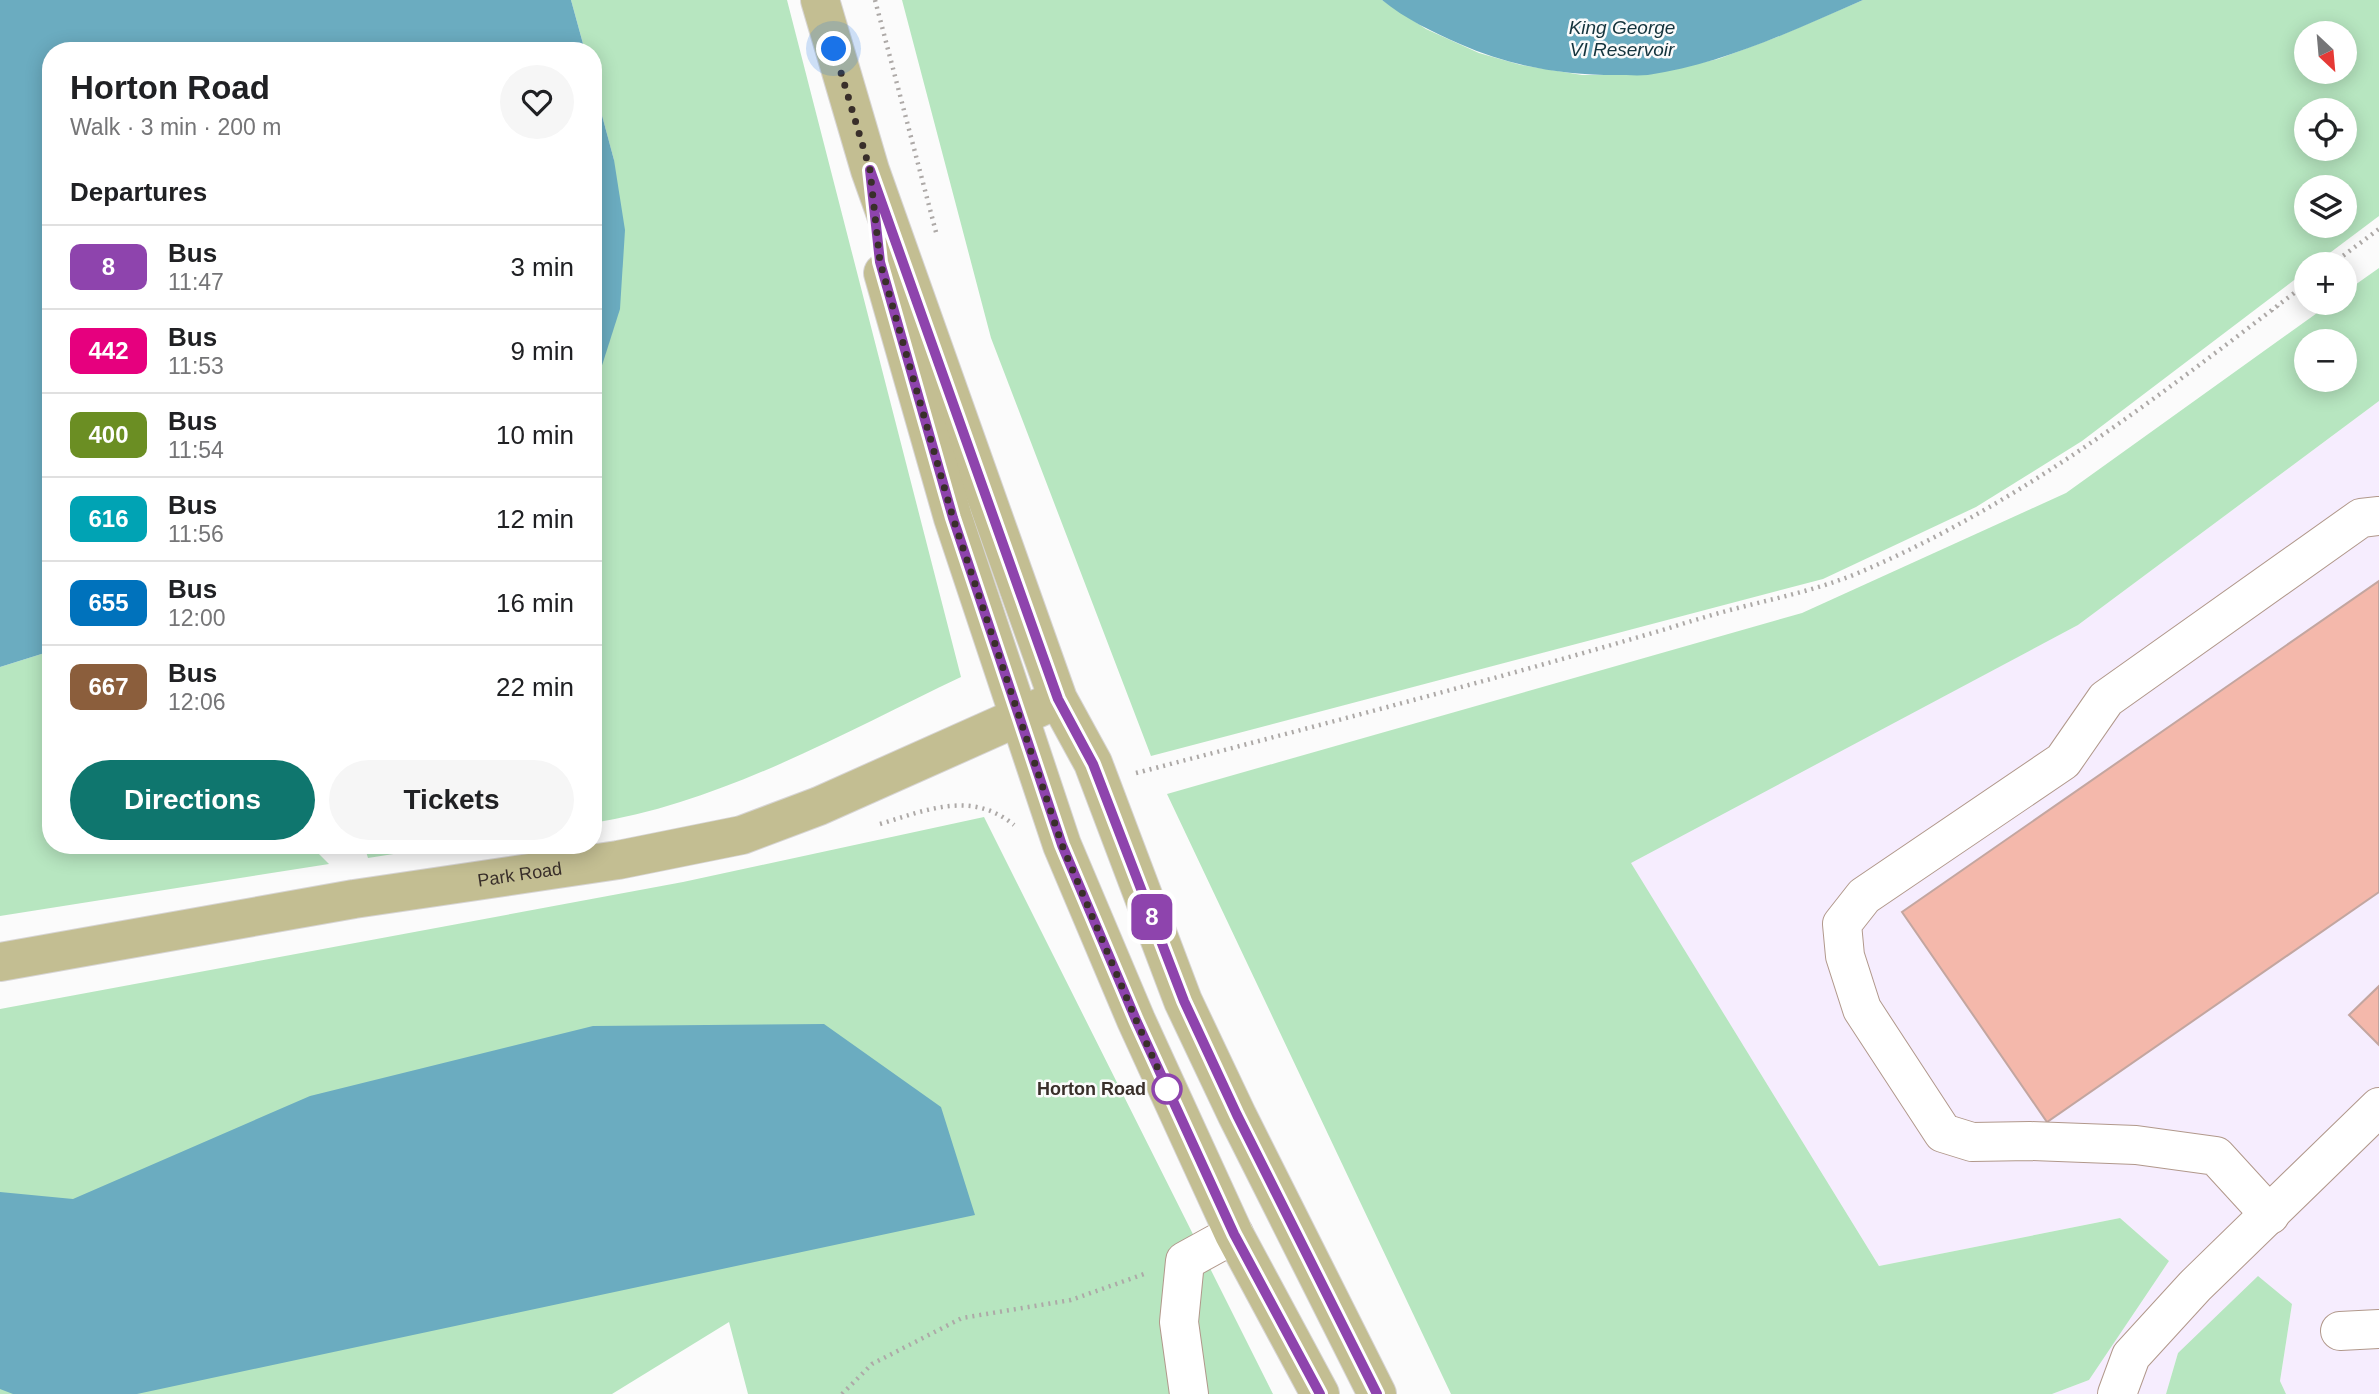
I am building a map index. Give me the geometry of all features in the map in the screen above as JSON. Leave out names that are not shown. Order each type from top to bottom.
[{"type":"main road","points":[[820,0],[870,170],[1058,699],[1093,764],[1184,1001],[1237,1115],[1377,1394]]},
{"type":"main road","points":[[870,170],[880,262],[953,518],[1068,858],[1136,1020],[1234,1234],[1320,1394]]},
{"type":"main road","name":"Park Road","points":[[0,962],[354,899],[618,860],[742,835],[819,806],[1058,699]]},
{"type":"street","points":[[2270,1215],[2217,1156],[2136,1145],[1972,1142],[1943,1133],[1862,1009],[1845,956],[1842,923],[1864,896],[2063,761],[2106,699],[2361,518],[2379,516]]},
{"type":"street","points":[[2117,1394],[2131,1356],[2195,1286],[2379,1107]]},
{"type":"street","points":[[1189,1394],[1179,1322],[1185,1261],[1234,1234]]},
{"type":"street","points":[[2340,1331],[2379,1329]]},
{"type":"path","points":[[2348,252],[2379,229]]},
{"type":"path","points":[[1126,775],[1320,726],[1735,609],[1806,592],[1857,573],[1942,533],[2027,486],[2108,433],[2294,293]]},
{"type":"path","points":[[842,1394],[872,1364],[962,1318],[1071,1300],[1185,1261]]},
{"type":"shaded area","points":[[2379,401],[2379,1394],[2286,1394],[2280,1381],[2292,1304],[2178,1353],[2166,1394],[2052,1394],[2089,1380],[2169,1261],[2120,1218],[1879,1266],[1630,862],[2078,625]]},
{"type":"green space","points":[[571,0],[787,0],[961,677],[828,742],[736,783],[641,813],[602,821],[602,323],[614,160],[602,115],[602,42],[583,42]]},
{"type":"green space","points":[[902,0],[1382,0],[1426,29],[1479,53],[1521,65],[1582,75],[1646,75],[1718,59],[1863,0],[2379,0],[2379,216],[2357,232],[2357,175],[2294,175],[2294,238],[2350,238],[2331,252],[2294,252],[2294,280],[2082,441],[1976,507],[1823,579],[1151,756],[991,338]]},
{"type":"green space","points":[[2379,268],[2379,401],[2078,625],[1631,863],[1879,1266],[2120,1218],[2169,1261],[2089,1380],[2052,1394],[1451,1394],[1167,794],[1802,613],[2066,493],[2294,330],[2294,392],[2357,392],[2357,329],[2295,329],[2314,315],[2357,315],[2357,284]]},
{"type":"green space","points":[[42,654],[42,854],[319,854],[329,864],[0,916],[0,667]]},
{"type":"green space","points":[[984,817],[1273,1394],[748,1394],[729,1322],[612,1394],[0,1394],[0,1009],[683,882]]},
{"type":"green space","points":[[367,854],[394,854],[368,858]]},
{"type":"green space","points":[[2258,1276],[2292,1304],[2280,1381],[2286,1394],[2166,1394],[2178,1353]]},
{"type":"water","points":[[0,0],[571,0],[583,42],[42,42],[42,654],[0,667]]},
{"type":"water","name":"King George VI Reservoir","points":[[1382,0],[1863,0],[1784,34],[1704,63],[1648,75],[1596,75],[1536,68],[1479,52],[1430,30]]},
{"type":"water","points":[[602,115],[614,160],[625,230],[620,309],[602,365]]},
{"type":"water","points":[[824,1024],[941,1107],[975,1215],[137,1394],[13,1394],[0,1389],[0,1192],[73,1199],[310,1096],[593,1026]]},
{"type":"building","points":[[2379,581],[2379,892],[2047,1122],[1902,912]]},
{"type":"building","points":[[2379,986],[2379,1045],[2349,1015]]},
{"type":"bus line","name":"8","points":[[1320,1394],[1234,1234],[1136,1020],[1062,845],[953,518],[880,262],[870,170],[1058,699],[1093,764],[1184,1001],[1237,1115],[1377,1394]]},
{"type":"place","name":"Horton Road","points":[[1167,1089]]},
{"type":"route","points":[[834,49],[870,170],[880,262],[953,518],[1062,845],[1168,1091],[1167,1089]]}]
